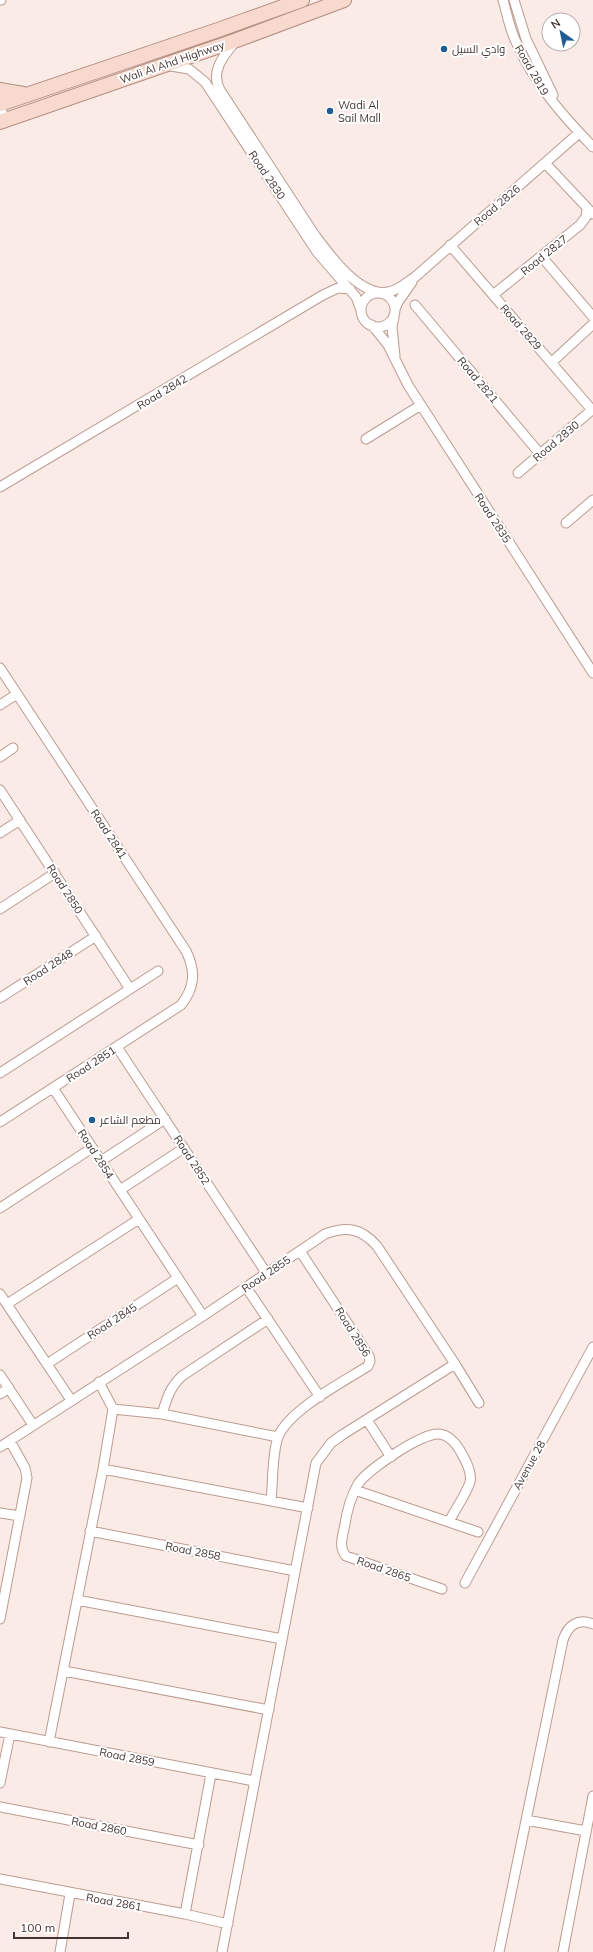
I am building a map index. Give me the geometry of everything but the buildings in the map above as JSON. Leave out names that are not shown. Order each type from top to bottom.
[{"type":"main road","name":"Wali Al Ahd Highway","points":[[0,104],[302,0]]},
{"type":"main road","name":"Wali Al Ahd Highway","points":[[2,118],[237,40],[344,0]]},
{"type":"main road","points":[[0,90],[11,93],[27,94]]},
{"type":"street","name":"Road 2819","points":[[503,0],[516,43],[532,65],[552,103],[593,147]]},
{"type":"street","name":"Road 2819","points":[[514,0],[532,65]]},
{"type":"street","points":[[516,43],[526,39]]},
{"type":"street","name":"Road 2830","points":[[237,40],[221,60],[216,71],[216,84],[341,273],[361,310]]},
{"type":"street","name":"Road 2830","points":[[157,66],[184,67],[205,82],[318,252],[341,273],[364,287],[380,293]]},
{"type":"street","name":"Road 2826","points":[[380,293],[390,292],[415,277],[450,245],[546,164],[579,133]]},
{"type":"street","points":[[546,164],[590,212]]},
{"type":"street","name":"Road 2827","points":[[493,295],[580,225],[590,212]]},
{"type":"street","name":"Road 2829","points":[[450,245],[593,410]]},
{"type":"street","points":[[542,257],[593,317]]},
{"type":"street","name":"Road 2842","points":[[323,295],[332,286],[341,273]]},
{"type":"street","name":"Road 2826","points":[[395,311],[415,277]]},
{"type":"street","name":"Road 2842","points":[[0,487],[323,295],[338,288],[350,289]]},
{"type":"street","points":[[380,293],[392,300],[395,311],[390,322],[386,325],[372,325],[364,319],[361,310],[367,297],[371,294],[380,293]]},
{"type":"street","name":"Road 2821","points":[[415,304],[541,455]]},
{"type":"street","name":"Road 2835","points":[[395,311],[392,328],[396,362]]},
{"type":"street","points":[[552,362],[593,324]]},
{"type":"street","name":"Road 2835","points":[[372,325],[388,345],[421,405],[593,673]]},
{"type":"street","points":[[366,439],[421,405]]},
{"type":"street","name":"Road 2830","points":[[518,473],[593,410]]},
{"type":"street","points":[[566,523],[591,506]]},
{"type":"street","name":"Road 2841","points":[[0,668],[191,961],[194,973],[192,985],[188,996],[181,1006]]},
{"type":"street","points":[[0,705],[17,694]]},
{"type":"street","points":[[0,757],[13,748]]},
{"type":"street","name":"Road 2850","points":[[0,790],[130,988]]},
{"type":"street","points":[[0,834],[20,820]]},
{"type":"street","points":[[0,909],[55,873]]},
{"type":"street","name":"Road 2848","points":[[0,998],[96,936]]},
{"type":"street","points":[[0,1073],[158,971]]},
{"type":"street","name":"Road 2851","points":[[0,1122],[181,1006]]},
{"type":"street","name":"Road 2852","points":[[117,1047],[267,1274]]},
{"type":"street","name":"Road 2854","points":[[53,1088],[203,1316]]},
{"type":"street","points":[[101,1162],[165,1119]]},
{"type":"street","points":[[0,1208],[92,1148]]},
{"type":"street","points":[[120,1190],[184,1148]]},
{"type":"street","points":[[7,1304],[139,1219]]},
{"type":"street","name":"Road 2855","points":[[0,1447],[203,1316],[325,1234],[347,1229],[368,1236],[377,1246],[479,1403]]},
{"type":"street","name":"Road 2856","points":[[271,1501],[278,1438],[286,1425],[297,1413],[368,1366],[370,1361],[366,1350],[300,1251]]},
{"type":"street","name":"Road 2845","points":[[47,1364],[178,1278]]},
{"type":"street","points":[[246,1287],[320,1397]]},
{"type":"street","points":[[0,1294],[71,1400]]},
{"type":"street","points":[[162,1414],[168,1393],[173,1384],[182,1376],[268,1319]]},
{"type":"street","name":"Avenue 28","points":[[464,1583],[593,1347]]},
{"type":"street","points":[[222,1952],[308,1508],[312,1476],[316,1463],[331,1443],[455,1364]]},
{"type":"street","points":[[0,1375],[33,1425]]},
{"type":"street","points":[[49,1742],[103,1469],[113,1409],[99,1382]]},
{"type":"street","points":[[0,1394],[9,1388]]},
{"type":"street","points":[[113,1409],[162,1414],[278,1438]]},
{"type":"street","points":[[367,1420],[391,1457]]},
{"type":"street","name":"Road 2865","points":[[442,1589],[346,1556],[342,1552],[341,1546],[346,1514],[355,1490],[370,1471],[428,1436],[439,1434],[453,1440],[463,1456],[470,1474],[467,1489],[449,1522]]},
{"type":"street","points":[[0,1619],[3,1585],[20,1516],[27,1478],[26,1468],[10,1441]]},
{"type":"street","points":[[103,1469],[308,1508]]},
{"type":"street","points":[[355,1490],[478,1532]]},
{"type":"street","points":[[0,1513],[20,1516]]},
{"type":"street","name":"Road 2858","points":[[90,1531],[295,1571]]},
{"type":"street","points":[[77,1600],[282,1639]]},
{"type":"street","points":[[499,1952],[566,1632],[571,1625],[578,1622],[587,1621],[593,1624]]},
{"type":"street","points":[[64,1671],[269,1710]]},
{"type":"street","name":"Road 2859","points":[[0,1732],[211,1774],[254,1781]]},
{"type":"street","points":[[0,1783],[10,1734]]},
{"type":"street","points":[[185,1914],[211,1774]]},
{"type":"street","points":[[563,1952],[593,1796]]},
{"type":"street","name":"Road 2860","points":[[0,1807],[199,1845]]},
{"type":"street","points":[[526,1820],[586,1831]]},
{"type":"street","name":"Road 2861","points":[[1,1882],[185,1914],[228,1924]]},
{"type":"street","points":[[60,1952],[70,1894]]},
{"type":"place","name":"وادي السيل","points":[[444,49]]},
{"type":"place","name":"Wadi Al Sail Mall","points":[[330,111]]},
{"type":"place","name":"مطعم الشاعر","points":[[92,1120]]}]
